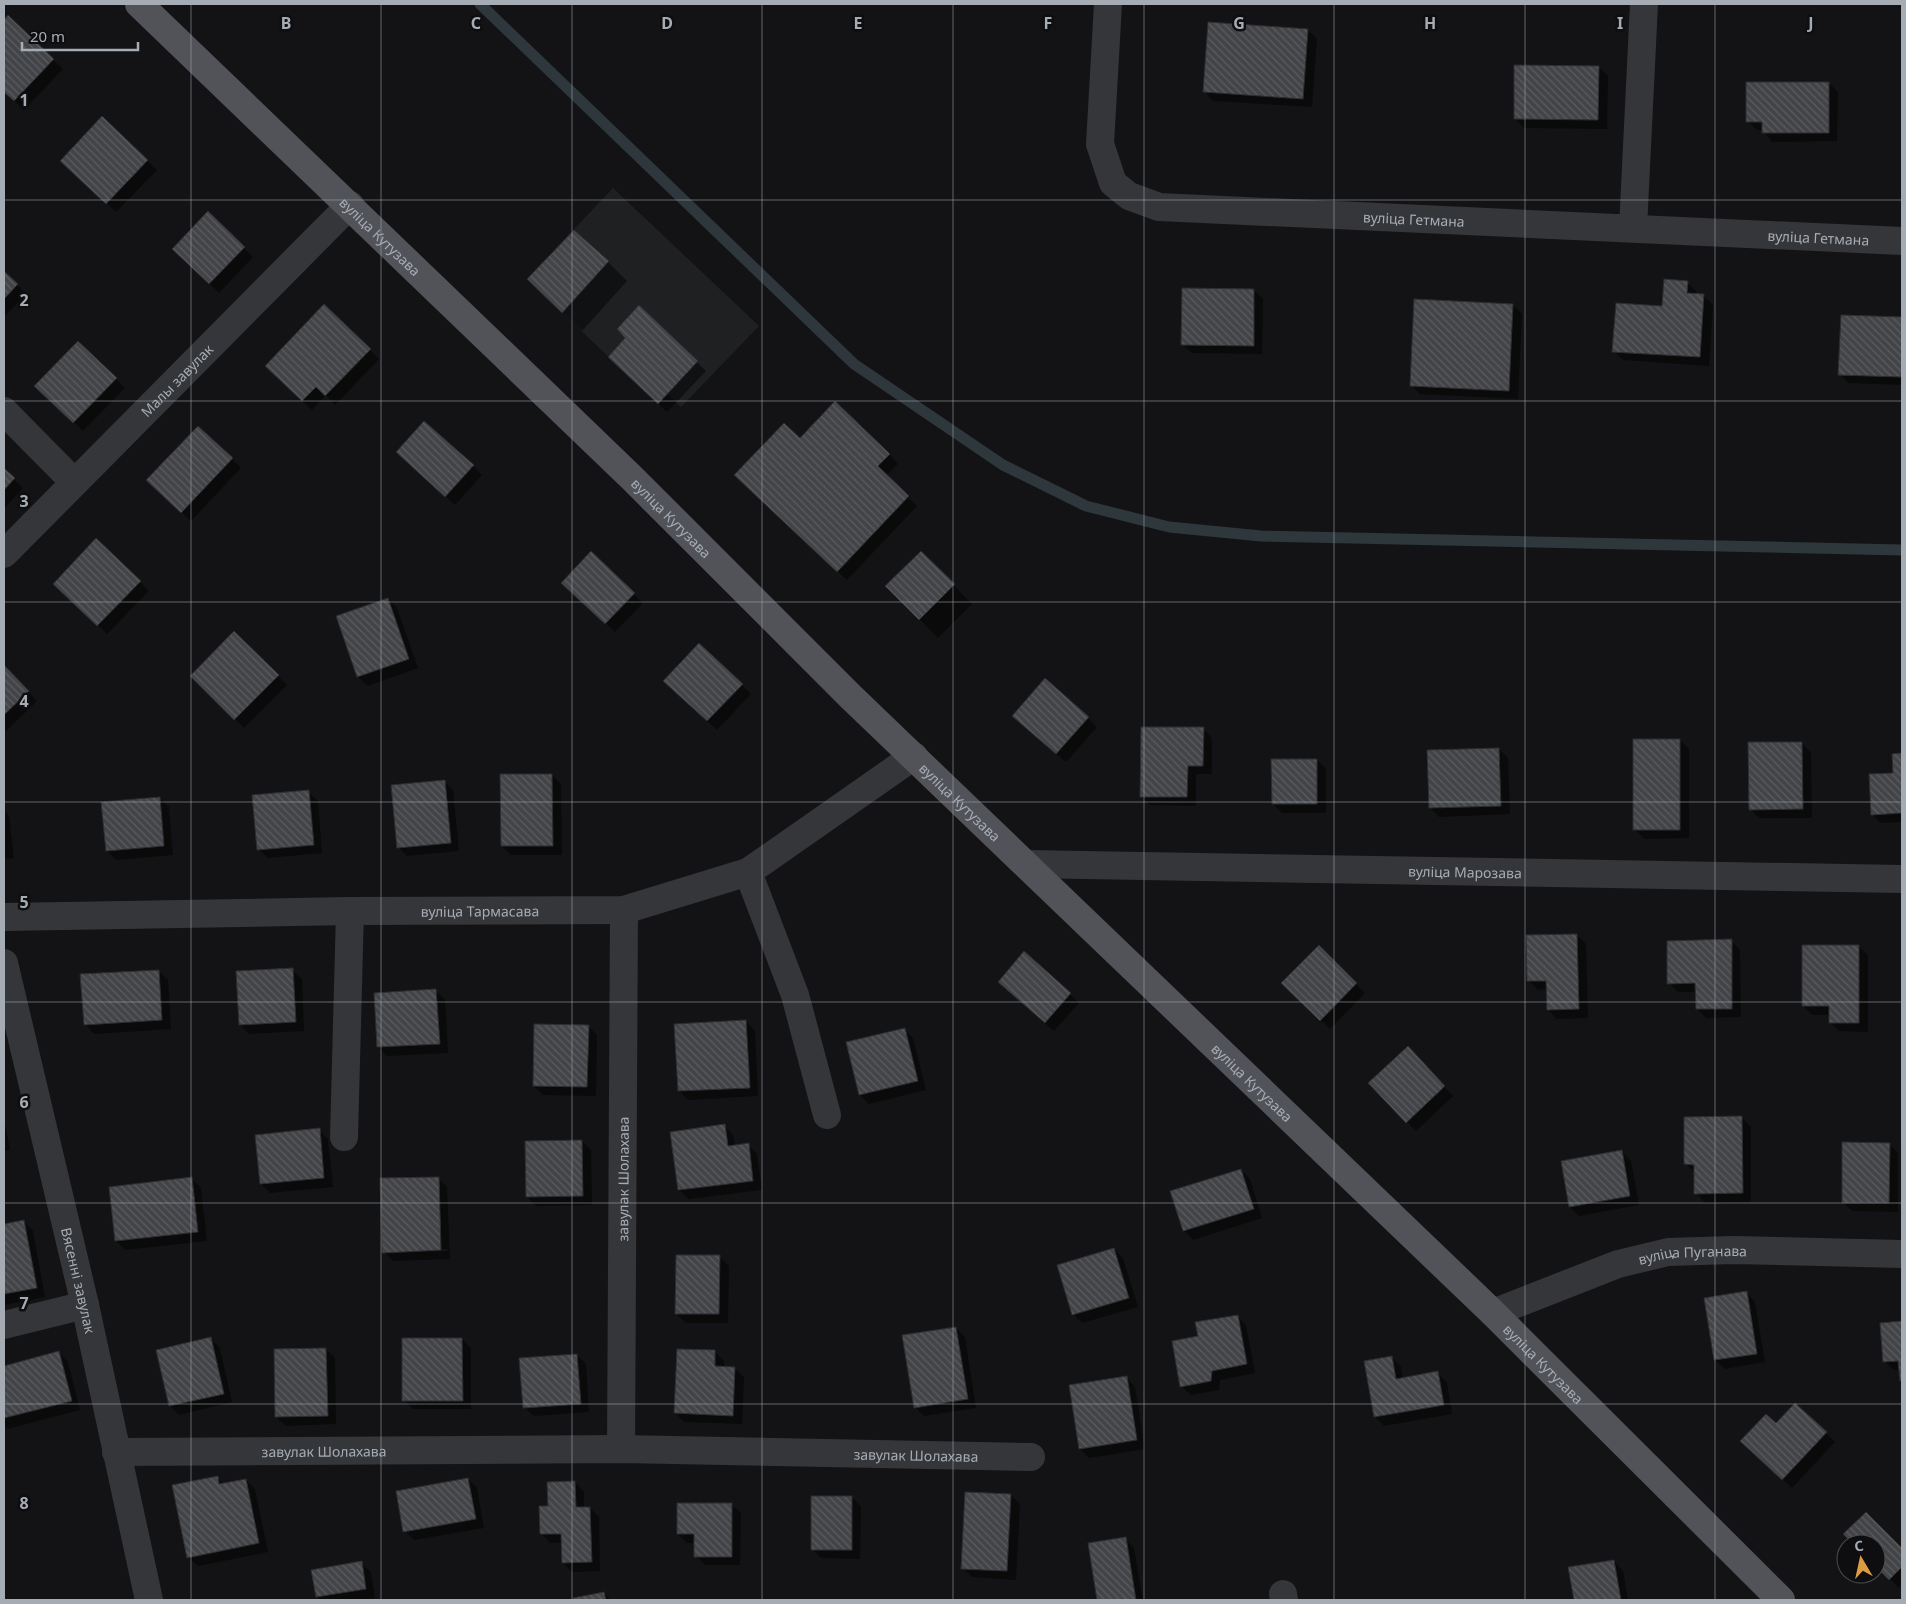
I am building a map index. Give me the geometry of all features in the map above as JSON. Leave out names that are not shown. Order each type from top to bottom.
[{"type":"main road","name":"вуліца Кутузава","points":[[139,4],[626,471],[851,697],[1493,1313],[1781,1600]]},
{"type":"street","name":"вуліца Гетмана","points":[[1108,4],[1100,144],[1113,183],[1130,196],[1159,207],[1902,241]]},
{"type":"street","points":[[1633,228],[1644,4]]},
{"type":"street","name":"Малы завулак","points":[[4,554],[350,205]]},
{"type":"street","points":[[4,410],[74,482]]},
{"type":"street","name":"вуліца Тармасава","points":[[4,917],[624,910],[748,872],[914,756]]},
{"type":"street","name":"вуліца Марозава","points":[[1027,864],[1902,879]]},
{"type":"street","points":[[748,872],[795,995],[827,1115]]},
{"type":"street","name":"завулак Шолахава","points":[[621,1449],[624,910]]},
{"type":"street","points":[[344,1137],[350,912]]},
{"type":"street","name":"Вясенні завулак","points":[[4,963],[85,1305],[149,1600]]},
{"type":"street","name":"вуліца Пуганава","points":[[1493,1313],[1618,1264],[1668,1252],[1733,1250],[1902,1254]]},
{"type":"street","points":[[4,1325],[85,1305]]},
{"type":"street","name":"завулак Шолахава","points":[[116,1452],[621,1449],[1031,1457]]},
{"type":"shaded area","points":[[613,188],[759,326],[681,407],[667,394],[658,404],[527,279]]},
{"type":"building","points":[[8,15],[54,59],[14,101],[4,92],[4,20]]},
{"type":"building","points":[[1208,22],[1308,29],[1303,99],[1203,92]]},
{"type":"building","points":[[1514,65],[1599,66],[1598,120],[1514,119]]},
{"type":"building","points":[[1746,82],[1829,82],[1829,133],[1762,133],[1762,122],[1746,122]]},
{"type":"building","points":[[102,116],[148,160],[106,204],[60,161]]},
{"type":"building","points":[[208,211],[245,247],[209,284],[172,249]]},
{"type":"building","points":[[574,230],[609,261],[562,313],[527,279]]},
{"type":"building","points":[[4,271],[18,284],[4,299]]},
{"type":"building","points":[[1664,279],[1688,281],[1687,293],[1704,294],[1700,357],[1612,352],[1616,303],[1662,306]]},
{"type":"building","points":[[1182,288],[1254,289],[1254,346],[1181,345]]},
{"type":"building","points":[[1414,299],[1513,304],[1509,391],[1410,386]]},
{"type":"building","points":[[324,304],[371,349],[325,396],[316,387],[302,401],[265,366]]},
{"type":"building","points":[[639,305],[698,361],[658,404],[608,357],[625,338],[617,329]]},
{"type":"building","points":[[1841,315],[1902,317],[1902,377],[1838,375]]},
{"type":"building","points":[[78,341],[117,378],[73,423],[34,386]]},
{"type":"building","points":[[835,401],[890,454],[878,466],[909,496],[837,572],[734,475],[784,423],[800,438]]},
{"type":"building","points":[[424,421],[474,465],[445,497],[396,452]]},
{"type":"building","points":[[198,426],[233,458],[181,513],[146,480]]},
{"type":"building","points":[[4,468],[15,478],[4,490]]},
{"type":"building","points":[[96,538],[141,581],[97,626],[53,584]]},
{"type":"building","points":[[591,551],[635,593],[605,624],[561,583]]},
{"type":"building","points":[[921,551],[955,584],[919,620],[885,586]]},
{"type":"building","points":[[388,598],[409,659],[357,677],[336,616]]},
{"type":"building","points":[[234,631],[279,675],[234,720],[190,676]]},
{"type":"building","points":[[699,643],[743,684],[707,721],[663,681]]},
{"type":"building","points":[[4,665],[29,691],[4,715]]},
{"type":"building","points":[[1045,678],[1089,717],[1056,754],[1012,716]]},
{"type":"building","points":[[1141,727],[1204,727],[1203,766],[1188,766],[1187,797],[1140,797]]},
{"type":"building","points":[[1633,739],[1680,739],[1680,830],[1633,830]]},
{"type":"building","points":[[1748,742],[1802,742],[1803,809],[1749,810]]},
{"type":"building","points":[[1499,748],[1501,806],[1429,808],[1427,750]]},
{"type":"building","points":[[1902,753],[1902,813],[1871,815],[1869,774],[1893,773],[1892,754]]},
{"type":"building","points":[[1271,759],[1317,759],[1317,804],[1272,804]]},
{"type":"building","points":[[500,774],[552,774],[553,846],[501,846]]},
{"type":"building","points":[[445,780],[451,843],[397,848],[391,785]]},
{"type":"building","points":[[309,790],[314,845],[257,850],[252,795]]},
{"type":"building","points":[[160,797],[164,846],[106,851],[101,802]]},
{"type":"building","points":[[1577,934],[1579,1009],[1547,1010],[1546,981],[1527,981],[1526,935]]},
{"type":"building","points":[[1732,939],[1732,1009],[1696,1009],[1695,983],[1667,984],[1667,941]]},
{"type":"building","points":[[1319,945],[1357,983],[1320,1021],[1281,983]]},
{"type":"building","points":[[1802,945],[1859,945],[1859,1023],[1829,1023],[1829,1006],[1802,1006]]},
{"type":"building","points":[[1024,951],[1071,993],[1045,1023],[998,982]]},
{"type":"building","points":[[293,968],[296,1022],[239,1025],[236,971]]},
{"type":"building","points":[[159,970],[162,1020],[84,1025],[80,974]]},
{"type":"building","points":[[436,989],[440,1044],[377,1047],[374,993]]},
{"type":"building","points":[[746,1020],[750,1088],[678,1091],[674,1024]]},
{"type":"building","points":[[534,1024],[589,1025],[587,1087],[533,1086]]},
{"type":"building","points":[[905,1028],[918,1081],[859,1095],[846,1042]]},
{"type":"building","points":[[1408,1046],[1445,1086],[1406,1123],[1368,1083]]},
{"type":"building","points":[[1742,1116],[1743,1193],[1694,1194],[1694,1165],[1684,1164],[1684,1117]]},
{"type":"building","points":[[725,1124],[728,1146],[749,1143],[753,1181],[678,1190],[670,1132]]},
{"type":"building","points":[[320,1128],[324,1178],[260,1184],[255,1135]]},
{"type":"building","points":[[582,1140],[583,1196],[526,1197],[525,1141]]},
{"type":"building","points":[[1842,1142],[1890,1143],[1889,1203],[1842,1203]]},
{"type":"building","points":[[1622,1150],[1630,1196],[1569,1207],[1561,1161]]},
{"type":"building","points":[[1241,1169],[1254,1209],[1183,1231],[1170,1191]]},
{"type":"building","points":[[192,1177],[198,1232],[115,1241],[109,1187]]},
{"type":"building","points":[[439,1177],[441,1250],[382,1253],[380,1178]]},
{"type":"building","points":[[24,1220],[37,1288],[4,1294],[4,1224]]},
{"type":"building","points":[[1114,1248],[1129,1298],[1072,1315],[1057,1265]]},
{"type":"building","points":[[676,1255],[720,1255],[719,1314],[675,1314]]},
{"type":"building","points":[[1747,1291],[1757,1354],[1714,1360],[1704,1298]]},
{"type":"building","points":[[1238,1315],[1247,1364],[1212,1371],[1211,1381],[1180,1387],[1172,1341],[1198,1336],[1195,1322]]},
{"type":"building","points":[[1902,1321],[1902,1380],[1900,1381],[1898,1361],[1883,1362],[1880,1323]]},
{"type":"building","points":[[956,1327],[968,1399],[914,1408],[902,1335]]},
{"type":"building","points":[[211,1337],[224,1394],[169,1406],[156,1350]]},
{"type":"building","points":[[402,1338],[462,1338],[463,1401],[402,1401]]},
{"type":"building","points":[[326,1348],[328,1416],[275,1417],[274,1349]]},
{"type":"building","points":[[677,1349],[715,1350],[715,1366],[735,1367],[733,1416],[674,1413]]},
{"type":"building","points":[[59,1351],[72,1401],[4,1418],[4,1366]]},
{"type":"building","points":[[577,1354],[581,1404],[523,1408],[519,1358]]},
{"type":"building","points":[[1392,1356],[1396,1379],[1438,1371],[1444,1405],[1374,1417],[1364,1361]]},
{"type":"building","points":[[1127,1376],[1137,1440],[1079,1449],[1069,1385]]},
{"type":"building","points":[[1795,1403],[1827,1432],[1782,1480],[1740,1441],[1766,1414],[1776,1423]]},
{"type":"building","points":[[218,1476],[219,1484],[246,1479],[259,1543],[187,1558],[172,1485]]},
{"type":"building","points":[[468,1478],[476,1519],[403,1532],[396,1491]]},
{"type":"building","points":[[575,1481],[576,1507],[590,1507],[592,1562],[562,1563],[561,1534],[540,1534],[539,1506],[548,1506],[547,1482]]},
{"type":"building","points":[[965,1492],[1011,1494],[1007,1571],[961,1569]]},
{"type":"building","points":[[811,1496],[852,1496],[852,1550],[811,1550]]},
{"type":"building","points":[[677,1503],[732,1503],[732,1557],[694,1557],[694,1534],[677,1534]]},
{"type":"building","points":[[1866,1512],[1902,1548],[1902,1567],[1889,1580],[1886,1577],[1886,1534],[1843,1534]]},
{"type":"building","points":[[1126,1537],[1136,1600],[1097,1600],[1088,1543]]},
{"type":"building","points":[[1614,1560],[1621,1600],[1574,1600],[1568,1567]]},
{"type":"building","points":[[362,1561],[366,1589],[316,1597],[311,1570]]},
{"type":"building","points":[[604,1592],[606,1600],[573,1600],[573,1598]]},
{"type":"waterway","points":[[480,4],[854,364],[1003,465],[1086,506],[1169,527],[1261,536],[1902,550]]}]
